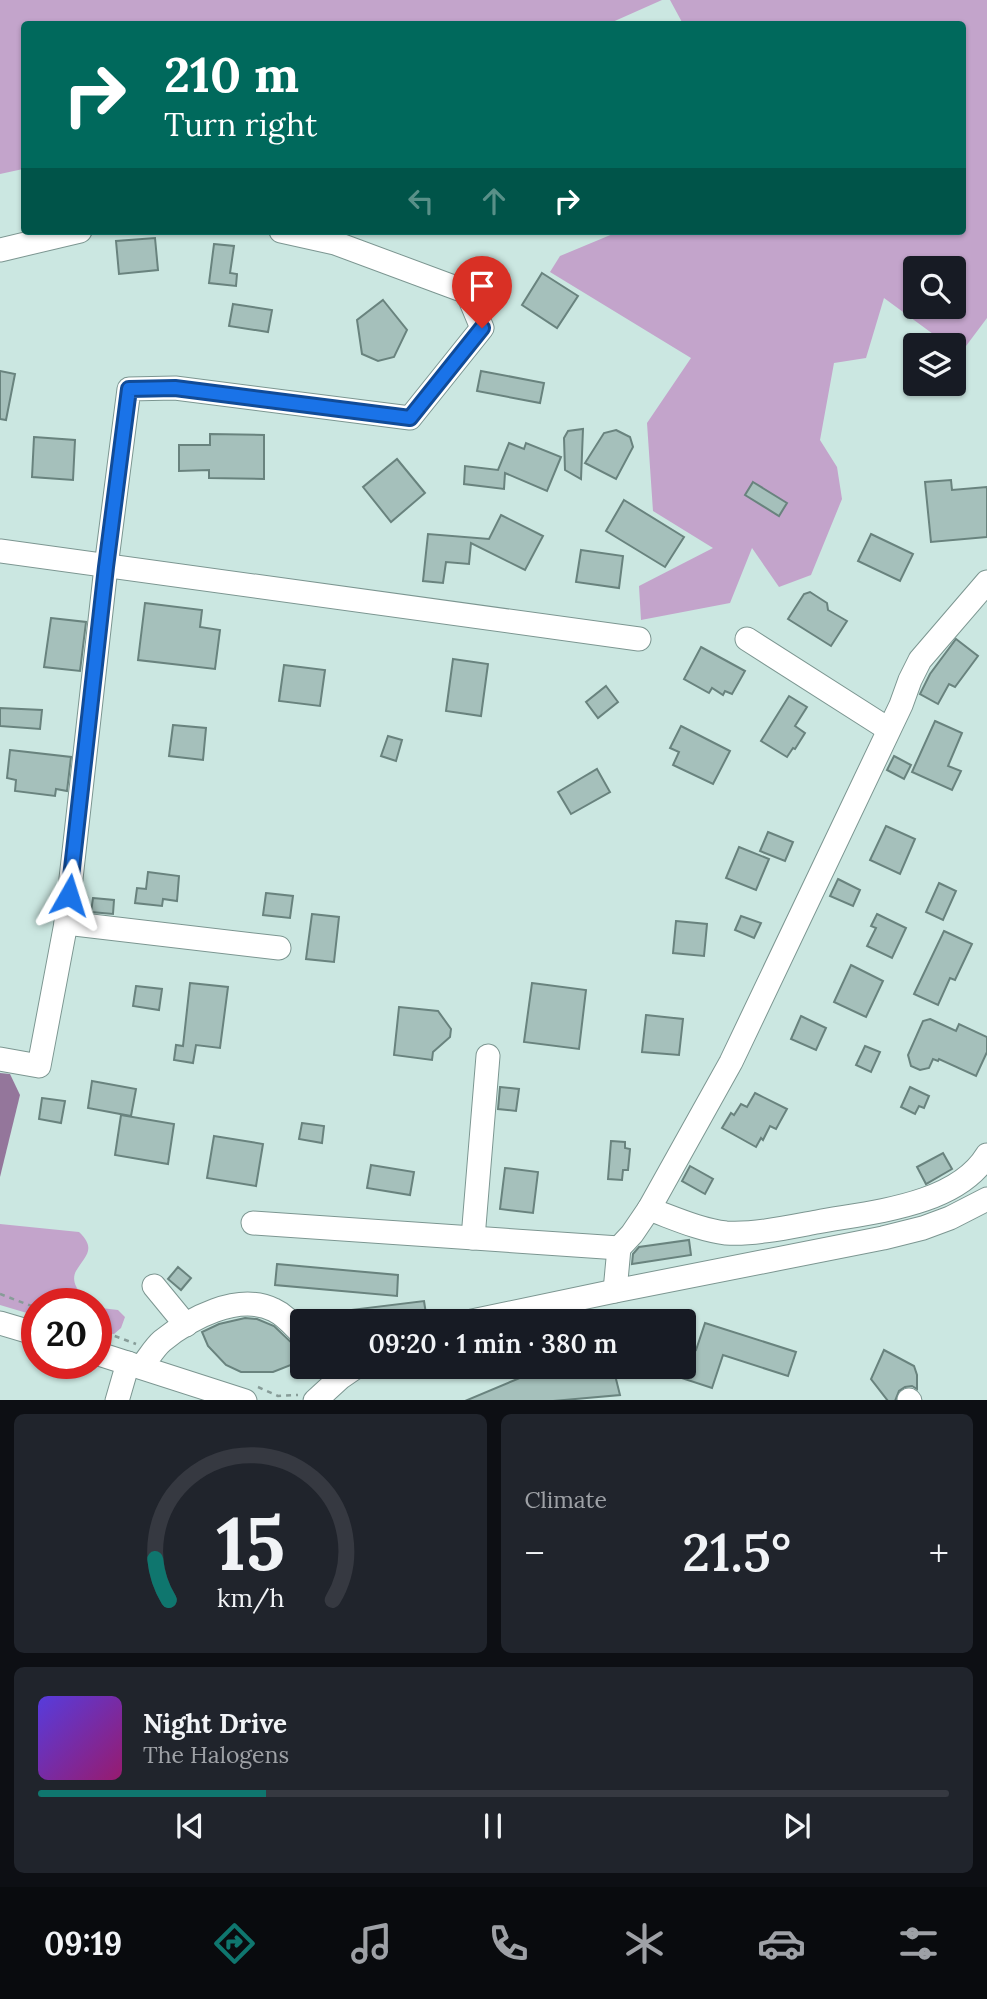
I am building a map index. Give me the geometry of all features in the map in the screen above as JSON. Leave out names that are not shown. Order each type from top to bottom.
[{"type":"street","points":[[0,250],[63,235]]},
{"type":"street","points":[[0,1059],[39,1066],[66,923],[129,389],[175,388],[410,418],[482,328],[467,292],[335,243],[299,235]]},
{"type":"street","points":[[0,551],[639,639]]},
{"type":"street","points":[[615,1291],[619,1248],[649,1209],[731,1062],[810,899],[920,660],[987,582]]},
{"type":"street","points":[[747,639],[888,729]]},
{"type":"street","points":[[66,923],[279,948]]},
{"type":"street","points":[[473,1238],[488,1056]]},
{"type":"street","points":[[649,1209],[707,1229],[729,1233],[777,1229],[901,1207],[922,1200],[968,1177],[987,1155]]},
{"type":"street","points":[[529,1309],[923,1228],[987,1199]]},
{"type":"street","points":[[253,1223],[619,1248]]},
{"type":"street","points":[[154,1286],[186,1325]]},
{"type":"street","points":[[118,1400],[141,1360],[186,1325],[216,1310],[235,1304],[255,1305],[273,1309],[290,1322]]},
{"type":"street","points":[[0,1323],[21,1329]]},
{"type":"street","points":[[112,1355],[141,1360],[247,1392]]},
{"type":"street","points":[[306,1398],[330,1379]]},
{"type":"path","points":[[0,1294],[21,1302]]},
{"type":"path","points":[[112,1340],[141,1360]]},
{"type":"path","points":[[247,1392],[306,1398]]},
{"type":"shaded area","points":[[0,0],[662,0],[615,21],[21,21],[21,169],[0,174]]},
{"type":"shaded area","points":[[670,0],[987,0],[987,318],[966,346],[966,333],[932,333],[913,319],[966,319],[966,256],[903,256],[903,312],[884,298],[866,358],[834,363],[820,440],[837,467],[842,499],[811,575],[779,587],[752,548],[730,603],[641,620],[639,586],[713,548],[653,511],[647,423],[691,358],[550,272],[560,256],[610,235],[966,235],[966,21],[681,21]]},
{"type":"shaded area","points":[[0,1073],[10,1074],[20,1095],[0,1177]]},
{"type":"shaded area","points":[[0,1224],[79,1232],[87,1243],[88,1252],[74,1276],[78,1288],[21,1288],[21,1311],[0,1305]]},
{"type":"shaded area","points":[[112,1309],[118,1310],[125,1317],[121,1328],[114,1334]]},
{"type":"building","points":[[155,238],[158,270],[119,274],[116,241]]},
{"type":"building","points":[[214,244],[234,246],[230,273],[237,274],[236,286],[209,283]]},
{"type":"building","points":[[542,273],[578,296],[557,328],[522,305]]},
{"type":"building","points":[[383,300],[407,330],[394,357],[378,361],[362,354],[357,320]]},
{"type":"building","points":[[233,304],[272,310],[268,332],[229,326]]},
{"type":"building","points":[[0,371],[15,374],[6,420],[0,419]]},
{"type":"building","points":[[481,371],[544,383],[540,403],[477,391]]},
{"type":"building","points":[[583,429],[581,479],[565,470],[564,438],[568,431]]},
{"type":"building","points":[[616,430],[630,437],[633,447],[616,479],[585,463],[604,433]]},
{"type":"building","points":[[210,434],[264,435],[264,479],[209,478],[209,470],[179,471],[179,445],[210,445]]},
{"type":"building","points":[[34,437],[75,440],[73,480],[32,477]]},
{"type":"building","points":[[509,443],[524,449],[526,443],[561,457],[547,491],[505,473],[504,489],[464,484],[465,466],[498,470]]},
{"type":"building","points":[[397,459],[425,493],[391,522],[363,487]]},
{"type":"building","points":[[951,480],[952,490],[987,487],[987,537],[931,542],[925,482]]},
{"type":"building","points":[[753,482],[787,503],[779,516],[745,495]]},
{"type":"building","points":[[624,500],[684,537],[665,567],[606,531]]},
{"type":"building","points":[[501,515],[543,536],[525,570],[471,543],[469,564],[446,562],[443,583],[423,581],[428,534],[489,539]]},
{"type":"building","points":[[871,534],[913,554],[900,581],[858,561]]},
{"type":"building","points":[[581,550],[623,556],[619,588],[576,582]]},
{"type":"building","points":[[810,592],[827,603],[828,610],[847,621],[831,646],[788,619],[804,594]]},
{"type":"building","points":[[145,603],[202,610],[200,627],[220,630],[215,669],[138,660]]},
{"type":"building","points":[[51,618],[86,622],[80,671],[44,667]]},
{"type":"building","points":[[956,639],[978,656],[955,687],[949,684],[938,704],[920,694],[930,674]]},
{"type":"building","points":[[701,647],[745,671],[732,694],[725,691],[723,695],[712,688],[709,693],[684,679]]},
{"type":"building","points":[[453,659],[488,664],[481,716],[446,711]]},
{"type":"building","points":[[284,665],[325,670],[320,706],[279,701]]},
{"type":"building","points":[[606,686],[618,702],[598,718],[586,702]]},
{"type":"building","points":[[789,696],[807,707],[795,726],[805,733],[787,757],[761,741]]},
{"type":"building","points":[[0,708],[42,710],[40,729],[0,726]]},
{"type":"building","points":[[935,721],[962,733],[948,766],[961,771],[952,790],[912,772]]},
{"type":"building","points":[[173,725],[206,728],[203,760],[169,756]]},
{"type":"building","points":[[681,726],[730,751],[713,784],[673,765],[679,752],[670,748]]},
{"type":"building","points":[[388,736],[402,740],[396,761],[381,756]]},
{"type":"building","points":[[10,750],[71,757],[67,791],[56,789],[55,796],[15,791],[16,780],[7,778]]},
{"type":"building","points":[[894,756],[911,765],[904,779],[887,770]]},
{"type":"building","points":[[597,769],[610,792],[571,814],[558,792]]},
{"type":"building","points":[[886,826],[915,839],[900,874],[870,860]]},
{"type":"building","points":[[768,832],[793,842],[785,861],[760,851]]},
{"type":"building","points":[[739,847],[769,859],[756,890],[726,878]]},
{"type":"building","points":[[148,872],[179,876],[177,901],[163,899],[162,906],[135,903],[137,888],[146,889]]},
{"type":"building","points":[[838,879],[860,890],[853,906],[830,896]]},
{"type":"building","points":[[939,883],[956,891],[943,920],[926,912]]},
{"type":"building","points":[[266,893],[293,896],[290,918],[263,915]]},
{"type":"building","points":[[93,898],[114,900],[113,914],[91,912]]},
{"type":"building","points":[[312,914],[339,917],[334,962],[306,959]]},
{"type":"building","points":[[877,914],[906,928],[892,958],[867,946],[876,928],[871,926]]},
{"type":"building","points":[[741,916],[761,923],[754,938],[735,930]]},
{"type":"building","points":[[676,921],[707,924],[704,956],[673,953]]},
{"type":"building","points":[[944,931],[972,944],[955,980],[950,978],[938,1005],[914,994]]},
{"type":"building","points":[[851,965],[883,981],[866,1017],[834,1002]]},
{"type":"building","points":[[190,983],[228,987],[220,1048],[196,1045],[193,1063],[174,1060],[176,1045],[183,1046]]},
{"type":"building","points":[[532,983],[586,990],[579,1049],[524,1042]]},
{"type":"building","points":[[136,986],[162,989],[159,1010],[133,1006]]},
{"type":"building","points":[[399,1007],[438,1011],[451,1029],[450,1037],[433,1052],[432,1060],[394,1055]]},
{"type":"building","points":[[646,1015],[683,1019],[679,1055],[642,1052]]},
{"type":"building","points":[[801,1016],[826,1028],[816,1050],[791,1039]]},
{"type":"building","points":[[930,1019],[956,1031],[959,1024],[987,1037],[987,1052],[976,1076],[939,1059],[933,1059],[929,1068],[920,1070],[911,1066],[908,1055],[923,1021]]},
{"type":"building","points":[[865,1046],[880,1052],[871,1072],[856,1065]]},
{"type":"building","points":[[92,1081],[136,1089],[131,1116],[88,1108]]},
{"type":"building","points":[[500,1087],[519,1089],[516,1111],[498,1109]]},
{"type":"building","points":[[910,1087],[929,1096],[924,1108],[919,1106],[915,1114],[901,1107]]},
{"type":"building","points":[[755,1093],[787,1109],[776,1129],[770,1126],[756,1147],[722,1128],[731,1113],[734,1115],[741,1104],[747,1107]]},
{"type":"building","points":[[42,1098],[65,1101],[61,1123],[39,1119]]},
{"type":"building","points":[[121,1115],[174,1124],[168,1164],[115,1155]]},
{"type":"building","points":[[302,1123],[324,1126],[322,1143],[299,1139]]},
{"type":"building","points":[[214,1136],[263,1144],[256,1186],[207,1178]]},
{"type":"building","points":[[611,1141],[625,1142],[625,1148],[630,1149],[628,1170],[623,1170],[622,1180],[608,1179]]},
{"type":"building","points":[[943,1153],[952,1169],[926,1184],[917,1167]]},
{"type":"building","points":[[371,1165],[414,1172],[410,1195],[367,1188]]},
{"type":"building","points":[[690,1166],[713,1179],[705,1194],[682,1181]]},
{"type":"building","points":[[505,1168],[538,1172],[533,1213],[500,1209]]},
{"type":"building","points":[[689,1240],[691,1255],[632,1264],[633,1254],[639,1247]]},
{"type":"building","points":[[277,1264],[398,1275],[397,1296],[275,1285]]},
{"type":"building","points":[[178,1267],[191,1278],[181,1290],[168,1279]]},
{"type":"building","points":[[424,1301],[425,1309],[359,1309]]},
{"type":"building","points":[[245,1318],[257,1319],[274,1326],[290,1341],[290,1365],[273,1372],[241,1372],[226,1365],[208,1346],[202,1332],[219,1324]]},
{"type":"building","points":[[705,1323],[796,1352],[788,1376],[723,1355],[712,1388],[685,1379],[696,1379],[696,1350]]},
{"type":"building","points":[[884,1350],[914,1366],[917,1389],[912,1386],[905,1387],[899,1391],[895,1400],[887,1400],[871,1379]]},
{"type":"building","points":[[517,1379],[616,1379],[620,1395],[564,1400],[467,1400]]},
{"type":"route","points":[[69,895],[129,389],[175,388],[410,418],[482,328]]}]
